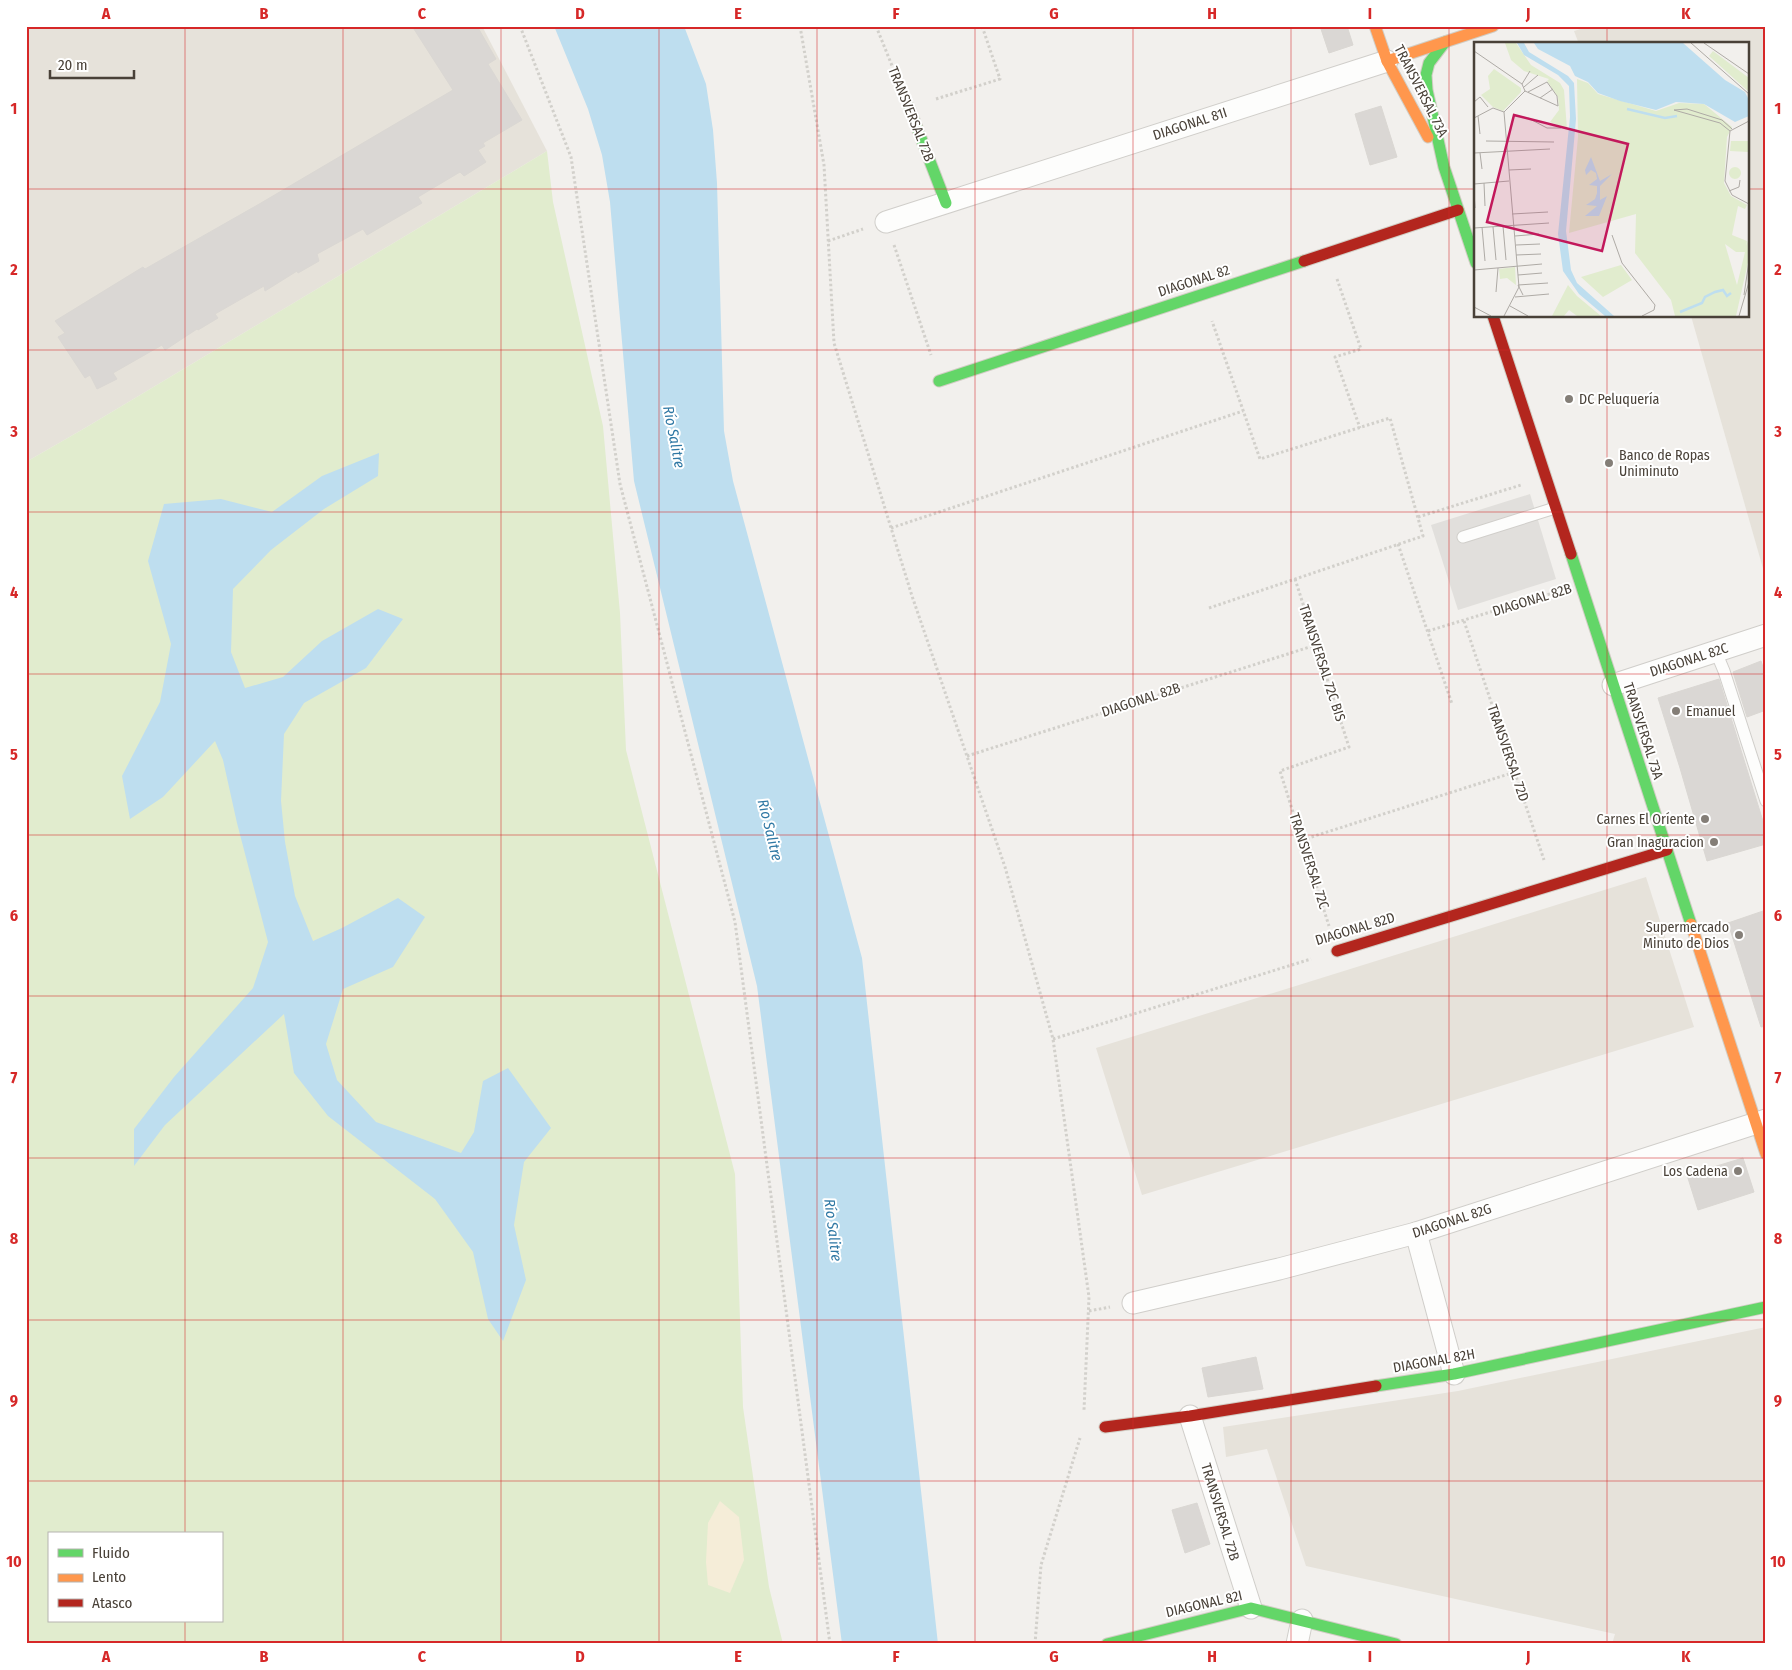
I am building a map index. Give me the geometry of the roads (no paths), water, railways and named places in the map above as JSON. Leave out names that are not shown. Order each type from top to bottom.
[{"type":"street","name":"TRANSVERSAL 73A","points":[[1374,26],[1386,61],[1444,167]]},
{"type":"street","name":"DIAGONAL 81I","points":[[886,222],[1493,26]]},
{"type":"street","name":"TRANSVERSAL 73A","points":[[1445,42],[1428,62],[1425,78],[1444,167],[1474,257]]},
{"type":"street","name":"TRANSVERSAL 72B","points":[[909,107],[946,202]]},
{"type":"street","name":"DIAGONAL 82","points":[[939,382],[1458,210]]},
{"type":"street","name":"TRANSVERSAL 73A","points":[[1494,318],[1666,850],[1761,1122],[1766,1154]]},
{"type":"street","name":"DIAGONAL 82C","points":[[1613,685],[1766,635]]},
{"type":"street","name":"DIAGONAL 82D","points":[[1337,951],[1666,850]]},
{"type":"street","name":"DIAGONAL 82G","points":[[1133,1303],[1279,1269],[1416,1234],[1761,1122]]},
{"type":"street","points":[[1416,1234],[1454,1374]]},
{"type":"street","name":"DIAGONAL 82H","points":[[1104,1427],[1190,1416],[1454,1374],[1766,1307]]},
{"type":"street","name":"TRANSVERSAL 72B","points":[[1190,1416],[1251,1608]]},
{"type":"street","name":"DIAGONAL 82I","points":[[1107,1644],[1251,1608],[1396,1644]]},
{"type":"street","points":[[1297,1644],[1302,1620]]},
{"type":"lane","points":[[1463,537],[1555,508]]},
{"type":"lane","points":[[1716,652],[1724,671],[1766,801]]},
{"type":"water","name":"Río Salitre","points":[[554,26],[684,26],[706,84],[713,130],[717,183],[724,431],[733,481],[862,958],[938,1644],[842,1644],[757,986],[634,481],[610,202],[602,155],[588,109]]},
{"type":"water","points":[[379,453],[378,476],[324,509],[271,550],[233,589],[231,652],[245,688],[283,677],[322,641],[378,609],[403,619],[366,668],[304,703],[284,734],[281,801],[285,842],[295,896],[313,941],[398,898],[425,917],[393,967],[343,989],[326,1044],[337,1080],[376,1122],[461,1153],[474,1132],[483,1081],[508,1068],[551,1128],[524,1162],[514,1225],[526,1280],[503,1341],[488,1319],[473,1252],[435,1199],[328,1116],[294,1073],[284,1014],[165,1125],[134,1166],[134,1129],[174,1077],[253,988],[268,942],[237,823],[223,760],[215,741],[163,797],[130,819],[122,776],[160,702],[171,644],[148,561],[164,504],[221,499],[272,512],[322,476]]},
{"type":"place","name":"DC Peluquería","points":[[1569,399]]},
{"type":"place","name":"Banco de Ropas Uniminuto","points":[[1609,463]]},
{"type":"place","name":"Emanuel","points":[[1676,711]]},
{"type":"place","name":"Carnes El Oríente","points":[[1705,819]]},
{"type":"place","name":"Gran Inaguracion","points":[[1714,842]]},
{"type":"place","name":"Supermercado Minuto de Dios","points":[[1739,935]]},
{"type":"place","name":"Los Cadena","points":[[1738,1171]]}]
